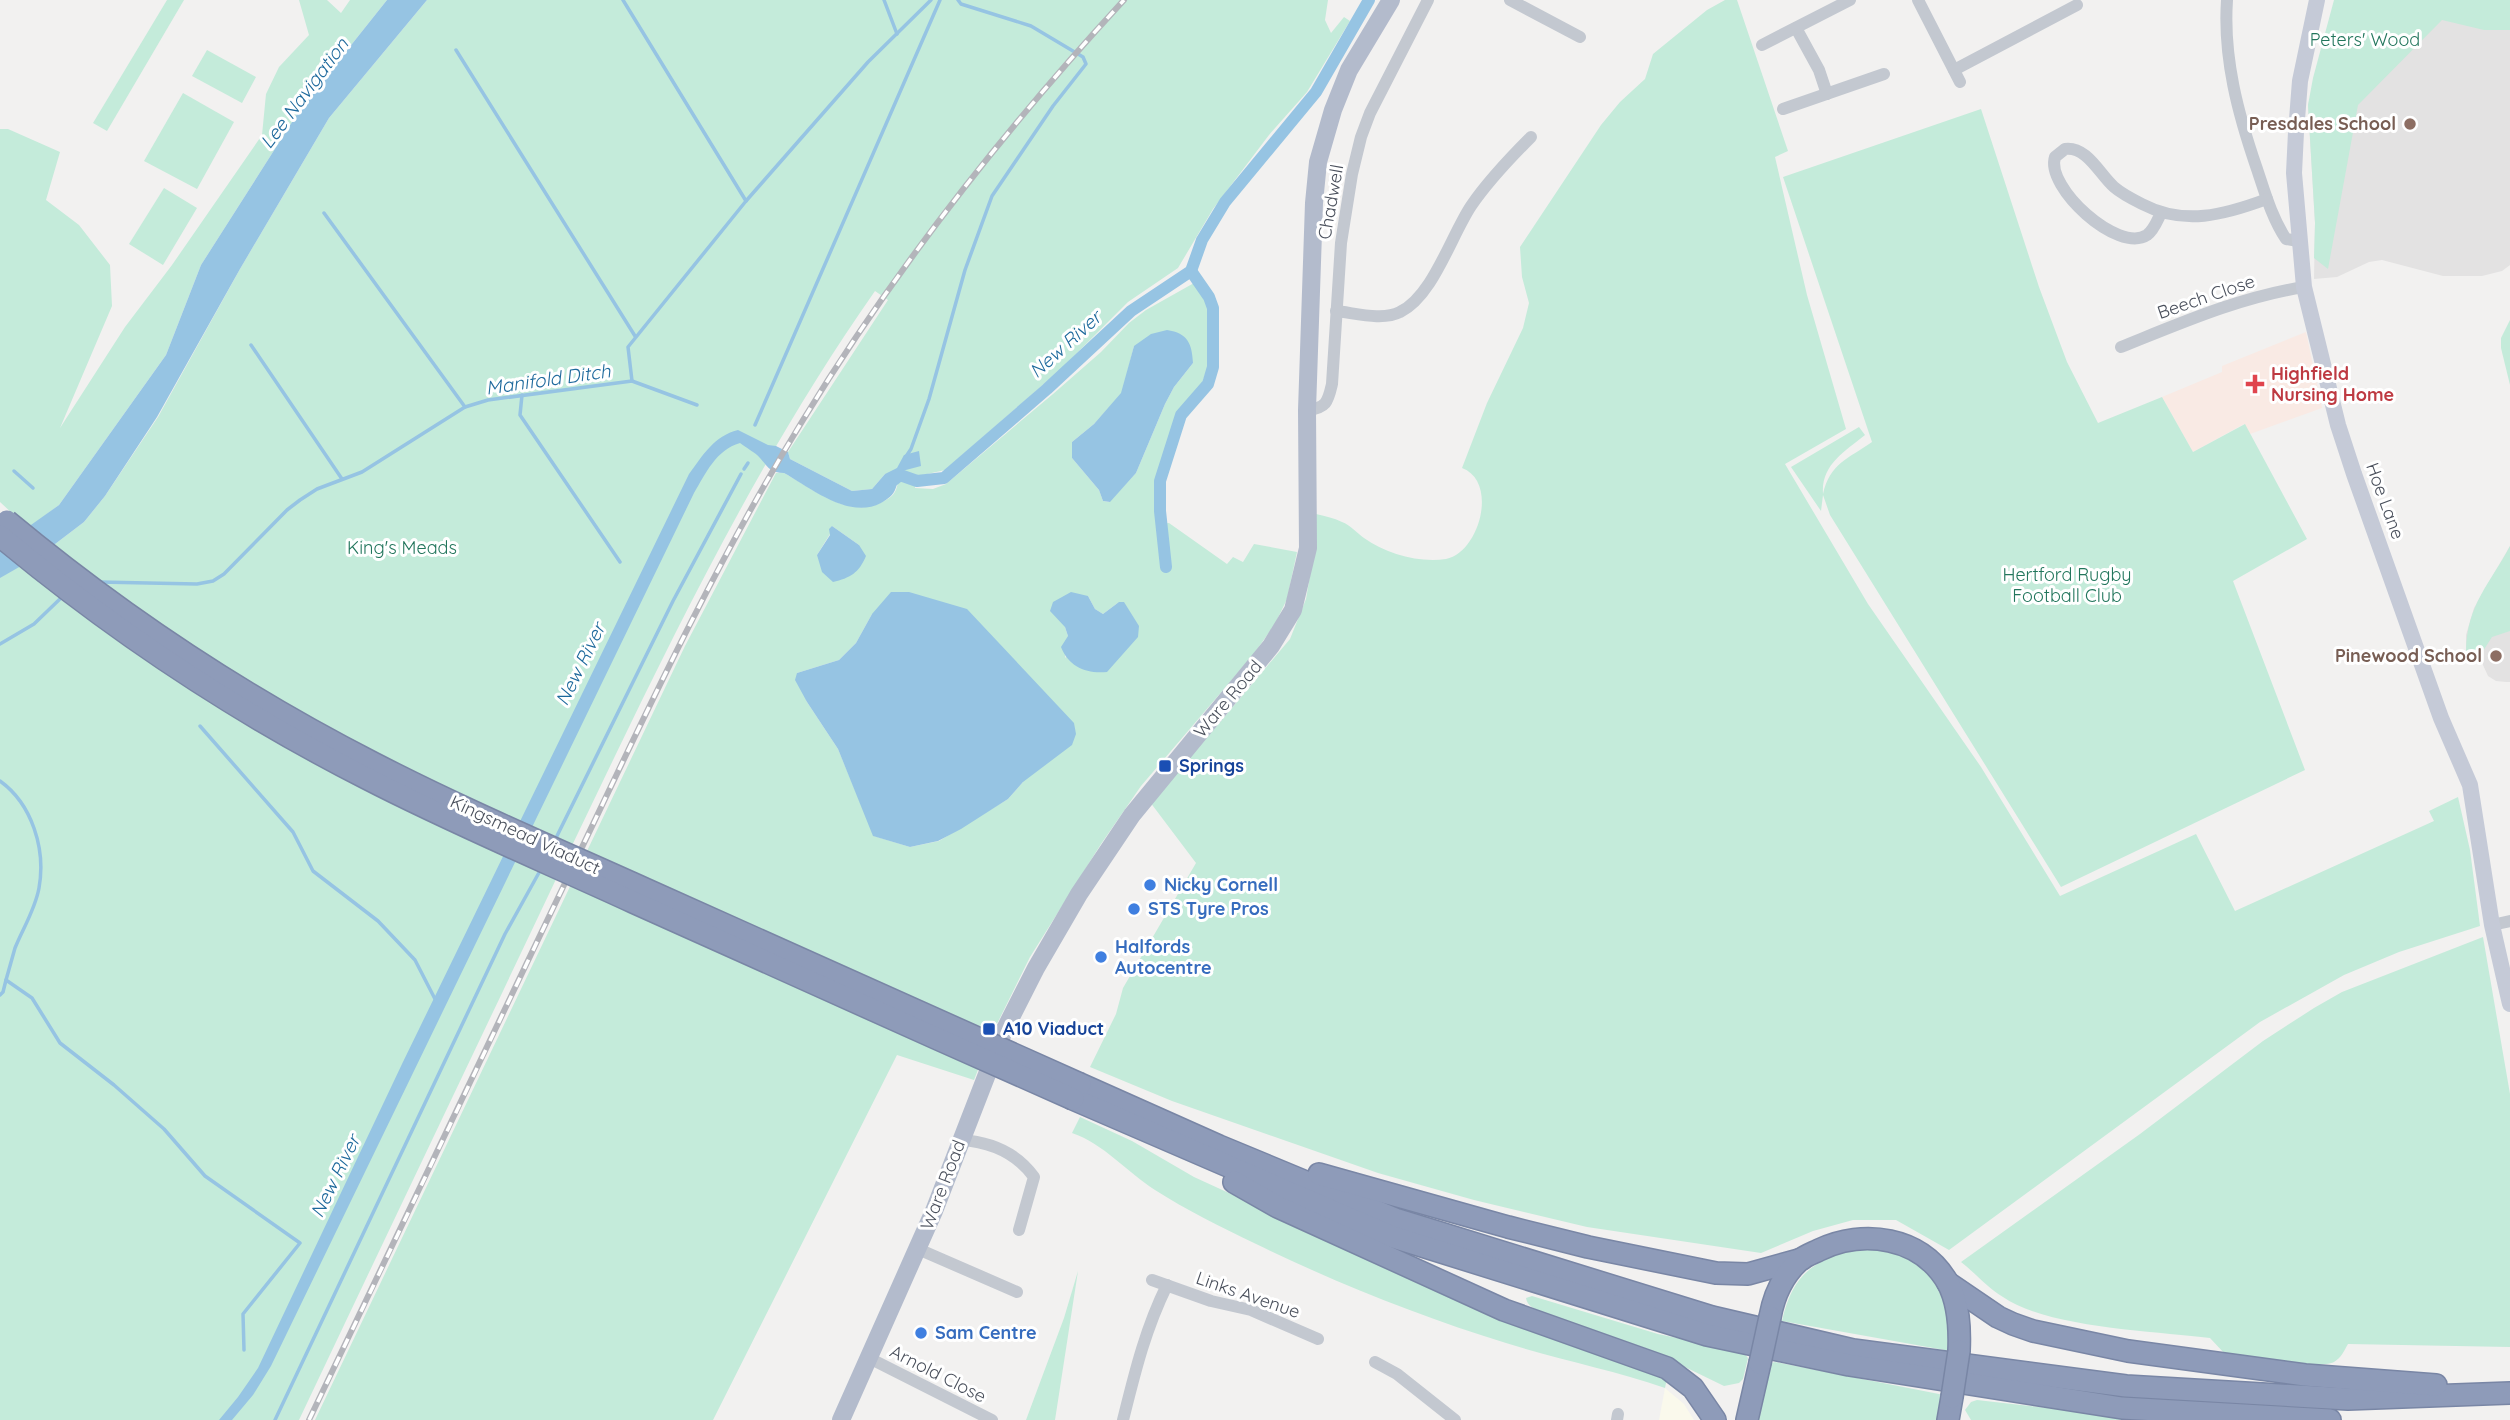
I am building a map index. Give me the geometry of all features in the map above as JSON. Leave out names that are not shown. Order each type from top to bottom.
[{"type":"highway","name":"Kingsmead Viaduct","points":[[2,524],[72,594],[190,677],[356,773],[493,839],[1077,1091]]},
{"type":"highway","points":[[1077,1091],[1278,1207],[1504,1310],[1667,1368],[1693,1388],[1715,1420]]},
{"type":"highway","points":[[1077,1091],[1395,1219],[1712,1317],[1853,1350],[2126,1386],[2348,1399],[2510,1392]]},
{"type":"highway","points":[[1158,1137],[1390,1236],[1707,1335],[1849,1365],[2123,1408],[2330,1420]]},
{"type":"highway","points":[[1219,1146],[1508,1227],[1588,1247],[1716,1273],[1748,1274],[1802,1259],[1838,1241],[1855,1238],[1885,1239],[1916,1251],[1937,1268],[1948,1283],[1959,1319],[1959,1351],[1948,1420]]},
{"type":"highway","points":[[1747,1420],[1770,1317],[1782,1282],[1802,1259]]},
{"type":"highway","points":[[1948,1283],[2013,1324],[2033,1331],[2128,1351],[2305,1376],[2510,1392]]},
{"type":"main road","name":"Ware Road","points":[[841,1420],[918,1248],[1003,1033],[1036,968],[1079,894],[1154,787],[1271,646],[1293,610],[1308,548],[1307,410],[1314,203],[1320,154],[1332,110],[1349,70],[1391,0]]},
{"type":"street","name":"Chadwell","points":[[1307,410],[1319,409],[1328,401],[1332,384],[1341,243],[1361,137],[1370,113],[1428,0]]},
{"type":"street","points":[[1510,0],[1580,37]]},
{"type":"street","points":[[1762,45],[1850,0]]},
{"type":"street","points":[[1918,0],[1957,76],[2077,5]]},
{"type":"street","points":[[2227,0],[2226,41],[2245,134],[2267,199],[2286,239],[2298,242]]},
{"type":"street","name":"Hoe Lane","points":[[2317,0],[2300,81],[2294,173],[2304,287],[2354,474],[2441,718],[2470,785],[2492,925],[2510,1004]]},
{"type":"street","points":[[1796,27],[1819,70],[1827,94]]},
{"type":"street","points":[[1783,109],[1884,74]]},
{"type":"street","points":[[1336,311],[1391,315],[1401,312],[1413,302],[1426,288],[1460,223],[1477,197],[1531,137]]},
{"type":"street","points":[[2161,213],[2154,228],[2144,237],[2131,239],[2115,234],[2089,216],[2063,190],[2053,169],[2055,158],[2065,149],[2080,151],[2115,189],[2161,213],[2209,217],[2267,199]]},
{"type":"street","name":"Beech Close","points":[[2121,347],[2246,300],[2304,287]]},
{"type":"street","points":[[2492,925],[2510,921]]},
{"type":"street","points":[[961,1140],[997,1146],[1028,1168],[1034,1177],[1019,1230]]},
{"type":"street","points":[[918,1248],[1017,1292]]},
{"type":"street","name":"Links Avenue","points":[[1152,1280],[1211,1301],[1251,1310],[1318,1339]]},
{"type":"street","points":[[1123,1420],[1136,1361],[1167,1285]]},
{"type":"street","name":"Arnold Close","points":[[869,1358],[992,1420]]},
{"type":"street","points":[[1376,1362],[1397,1374],[1455,1420]]},
{"type":"shaded area","name":"Presdales School","points":[[2510,0],[2510,265],[2502,271],[2482,276],[2443,276],[2382,260],[2369,262],[2337,277],[2314,279],[2315,223],[2308,105],[2330,26]]},
{"type":"shaded area","name":"Highfield Nursing Home","points":[[2306,332],[2322,408],[2250,434],[2244,424],[2193,452],[2162,397],[2222,372],[2222,366]]},
{"type":"shaded area","points":[[2510,546],[2510,682],[2506,682],[2496,681],[2488,676],[2483,665],[2483,651],[2466,651],[2466,635],[2474,608]]},
{"type":"shaded area","points":[[1665,1388],[1684,1404],[1694,1420],[1659,1420]]},
{"type":"green space","points":[[167,0],[184,0],[107,131],[93,123]]},
{"type":"green space","points":[[299,0],[327,0],[341,13],[350,0],[387,0],[301,108],[201,265],[166,355],[59,505],[28,528],[0,502],[0,129],[8,129],[60,152],[46,200],[79,225],[110,265],[112,306],[60,428],[125,327],[172,265],[262,135],[266,94],[279,67],[309,35]]},
{"type":"green space","name":"King's Meads","points":[[427,0],[1328,0],[1325,20],[1331,33],[1344,17],[1350,21],[1307,92],[1269,135],[1213,209],[1178,268],[1128,302],[1059,371],[945,470],[914,477],[908,473],[885,474],[872,489],[852,491],[790,459],[788,452],[888,300],[875,291],[788,427],[709,567],[567,856],[299,1420],[0,1420],[0,547],[42,554],[84,522],[105,496],[158,417],[240,269],[329,118]]},
{"type":"green space","points":[[1725,0],[1737,0],[1788,151],[1775,157],[1807,295],[1846,429],[1785,464],[1868,604],[1981,767],[2060,896],[2196,834],[2235,911],[2434,821],[2429,811],[2458,797],[2470,850],[2480,926],[2399,952],[2344,975],[2260,1022],[1949,1250],[1896,1220],[1853,1220],[1813,1231],[1761,1253],[1587,1227],[1474,1200],[1378,1173],[1172,1101],[1090,1067],[1116,1014],[1123,988],[1196,863],[1150,802],[1290,639],[1306,599],[1315,546],[1316,514],[1345,523],[1382,549],[1403,556],[1425,560],[1446,559],[1458,554],[1468,544],[1480,516],[1482,501],[1480,487],[1473,476],[1462,468],[1487,403],[1523,328],[1529,303],[1522,277],[1520,247],[1601,125],[1620,102],[1645,79],[1653,54],[1707,10]]},
{"type":"green space","name":"Peters' Wood","points":[[2334,0],[2510,0],[2510,30],[2484,30],[2442,20],[2358,105],[2328,269],[2314,258],[2315,223],[2308,105]]},
{"type":"green space","points":[[207,50],[256,77],[242,103],[192,76]]},
{"type":"green space","points":[[183,93],[234,122],[197,189],[144,161]]},
{"type":"green space","name":"Hertford Rugby Football Club","points":[[1981,109],[2039,287],[2067,362],[2098,423],[2162,397],[2193,452],[2245,424],[2307,539],[2233,581],[2305,770],[2061,887],[1830,515],[1823,495],[1821,511],[1791,467],[1859,427],[1865,435],[1842,453],[1830,467],[1823,484],[1823,494],[1835,468],[1872,442],[1783,177]]},
{"type":"green space","points":[[164,188],[197,208],[163,265],[129,244]]},
{"type":"green space","points":[[1194,283],[1204,297],[1209,311],[1211,335],[1208,367],[1202,383],[1176,415],[1168,440],[1155,490],[1158,524],[1169,523],[1227,564],[1233,557],[1243,562],[1254,544],[1297,552],[1287,599],[1275,624],[1253,655],[1141,786],[1101,844],[1030,957],[991,1036],[974,1080],[897,1055],[713,1420],[315,1420],[685,646],[776,473],[784,473],[831,500],[857,507],[869,507],[882,502],[895,492],[898,482],[915,482],[915,488],[933,489],[946,484],[1053,394],[1146,310]],"holes":[[[1134,346],[1193,363],[1174,387],[1165,404],[1136,473],[1109,502],[1103,501],[1099,490],[1072,458],[1072,442],[1094,424],[1122,393]],[[832,526],[859,545],[817,555]],[[1088,596],[1095,609],[1103,614],[1119,602],[1065,658],[1068,636],[1065,627]],[[872,614],[1023,782],[1008,799],[939,841],[910,847],[874,836],[838,749],[807,702],[797,673],[839,660],[856,643]]]},
{"type":"green space","points":[[2510,320],[2510,385],[2501,338]]},
{"type":"green space","points":[[2510,546],[2510,631],[2492,637],[2483,651],[2466,651],[2470,620],[2475,607]]},
{"type":"green space","points":[[2483,937],[2510,1094],[2510,1347],[2348,1344],[2334,1362],[2314,1365],[2232,1356],[2224,1353],[2210,1338],[2102,1326],[2046,1316],[1997,1293],[1961,1262],[2140,1134],[2263,1041],[2314,1008],[2342,992]]},
{"type":"green space","points":[[1080,1117],[1132,1141],[1194,1177],[1351,1249],[1667,1378],[1665,1388],[1442,1322],[1346,1285],[1284,1257],[1155,1190],[1095,1144],[1072,1133]]},
{"type":"green space","points":[[1861,1247],[1903,1255],[1922,1267],[1937,1283],[1950,1313],[1950,1351],[1782,1321],[1793,1291],[1808,1270],[1831,1257]]},
{"type":"green space","points":[[1078,1271],[1055,1420],[1026,1420],[1064,1318]]},
{"type":"green space","points":[[1532,1296],[1658,1334],[1743,1352],[1748,1358],[1743,1379],[1739,1383],[1724,1386],[1648,1349],[1542,1313],[1528,1303],[1526,1298]]},
{"type":"green space","points":[[1775,1362],[1939,1394],[1944,1396],[1940,1420],[1755,1420],[1768,1364]]},
{"type":"green space","points":[[1977,1400],[2152,1420],[1971,1420],[1965,1410],[1971,1402]]},
{"type":"water","points":[[387,0],[427,0],[329,118],[157,417],[105,496],[84,522],[42,554],[0,578],[0,547],[59,505],[166,355],[201,265],[301,108]]},
{"type":"water","points":[[1167,330],[1188,340],[1193,363],[1174,387],[1165,404],[1136,473],[1110,502],[1103,501],[1099,490],[1072,458],[1072,442],[1094,424],[1121,393],[1134,346],[1151,334]]},
{"type":"water","points":[[738,430],[788,452],[790,459],[852,491],[872,489],[885,474],[897,468],[904,455],[919,451],[921,466],[902,471],[908,473],[907,478],[898,478],[893,493],[881,503],[856,508],[818,494],[784,473],[772,471],[756,454],[740,443],[724,451],[712,463],[694,493],[271,1366],[253,1395],[232,1420],[219,1420],[258,1368],[402,1064],[689,474],[716,442]]},
{"type":"water","points":[[832,526],[859,545],[866,556],[853,574],[833,582],[822,572],[817,555],[830,535],[829,529]]},
{"type":"water","points":[[891,592],[909,592],[967,609],[1074,723],[1076,734],[1072,745],[1023,782],[1008,799],[938,841],[910,847],[873,836],[838,749],[795,680],[797,673],[839,660],[856,643],[872,614]]},
{"type":"water","points":[[1071,592],[1088,596],[1095,609],[1103,614],[1119,602],[1124,602],[1139,626],[1138,637],[1107,672],[1092,672],[1079,668],[1064,654],[1061,647],[1068,636],[1065,627],[1050,611],[1053,602]]},
{"type":"waterway","points":[[623,0],[746,201]]},
{"type":"waterway","points":[[884,0],[897,34]]},
{"type":"waterway","name":"Manifold Ditch","points":[[99,582],[197,584],[213,581],[224,574],[300,500],[317,489],[362,472],[465,407],[488,400],[632,381],[628,347],[746,201],[868,62],[931,0]]},
{"type":"waterway","points":[[755,425],[940,0]]},
{"type":"waterway","points":[[905,458],[911,449],[929,399],[965,270],[992,196],[1053,106],[1086,64],[1083,57],[1031,26],[961,4],[958,0]]},
{"type":"waterway","name":"New River","points":[[894,480],[900,475],[917,481],[944,478],[1047,389],[1131,311],[1191,271],[1202,240],[1225,202],[1316,92],[1369,0]]},
{"type":"waterway","points":[[456,50],[635,336]]},
{"type":"waterway","points":[[324,213],[465,407]]},
{"type":"waterway","name":"New River","points":[[1166,567],[1160,481],[1181,415],[1208,384],[1213,367],[1213,308],[1209,297],[1191,271]]},
{"type":"waterway","points":[[251,345],[342,479]]},
{"type":"waterway","points":[[632,381],[697,405]]},
{"type":"waterway","points":[[522,395],[520,415],[620,562]]},
{"type":"waterway","points":[[744,469],[748,463]]},
{"type":"waterway","points":[[14,471],[33,488]]},
{"type":"waterway","points":[[555,840],[673,601],[741,474]]},
{"type":"waterway","points":[[0,644],[34,624],[62,597]]},
{"type":"waterway","points":[[200,726],[293,832],[313,871],[378,921],[415,960],[435,999]]},
{"type":"waterway","points":[[0,781],[21,802],[34,828],[41,873],[37,896],[15,948],[6,980],[32,998],[60,1043],[164,1129],[205,1176],[300,1243],[243,1314],[244,1350]]},
{"type":"waterway","points":[[275,1420],[505,934],[541,869]]},
{"type":"waterway","points":[[0,995],[6,980]]},
{"type":"railway","points":[[309,1420],[649,707],[707,590],[770,476],[838,364],[953,202],[1037,99],[1124,0]]},
{"type":"place","name":"Presdales School","points":[[2410,124]]},
{"type":"place","name":"Highfield Nursing Home","points":[[2255,384]]},
{"type":"place","name":"Pinewood School","points":[[2496,656]]},
{"type":"place","name":"Springs","points":[[1165,766]]},
{"type":"place","name":"Nicky Cornell","points":[[1150,885]]},
{"type":"place","name":"STS Tyre Pros","points":[[1134,909]]},
{"type":"place","name":"Halfords Autocentre","points":[[1101,957]]},
{"type":"place","name":"A10 Viaduct","points":[[989,1029]]},
{"type":"place","name":"Sam Centre","points":[[921,1333]]},
{"type":"water label","name":"Lee Navigation","points":[[304,93]]}]
